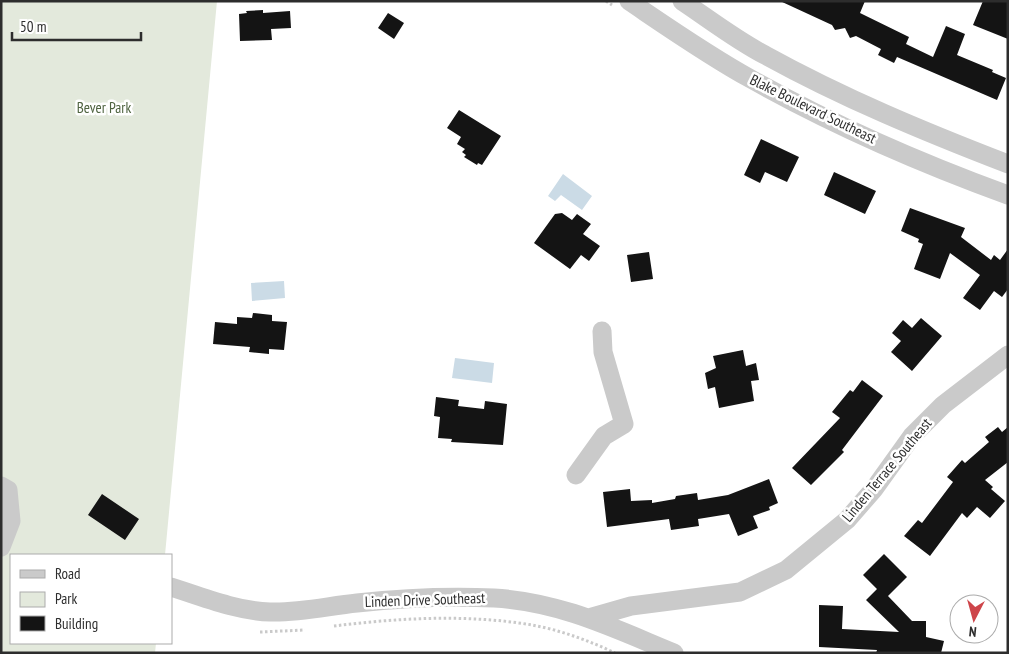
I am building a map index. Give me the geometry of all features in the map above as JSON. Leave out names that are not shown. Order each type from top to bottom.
[{"type":"street","name":"Blake Boulevard Southeast","points":[[629,1],[725,65],[800,105],[957,176],[1008,196]]},
{"type":"street","name":"Blake Boulevard Southeast","points":[[682,1],[763,54],[812,80],[937,137],[1008,164]]},
{"type":"street","points":[[800,105],[812,80]]},
{"type":"street","points":[[576,475],[604,436],[624,424],[603,352],[602,332]]},
{"type":"street","name":"Linden Terrace Southeast","points":[[589,618],[630,606],[740,592],[786,570],[847,520],[874,490],[912,436],[986,370],[1008,355]]},
{"type":"street","points":[[1,486],[8,490],[10,522],[1,547]]},
{"type":"street","name":"Linden Drive Southeast","points":[[172,586],[234,607],[269,612],[302,611],[362,602],[440,598],[493,598],[544,603],[589,618],[674,653]]},
{"type":"path","points":[[328,627],[373,622],[437,620],[504,621],[535,625],[616,653]]},
{"type":"path","points":[[260,632],[312,629]]},
{"type":"green space","name":"Bever Park","points":[[1,1],[217,1],[165,554],[10,554],[10,644],[156,644],[155,653],[1,653]]},
{"type":"shaded area","points":[[563,174],[592,196],[582,210],[561,195],[555,201],[548,196]]},
{"type":"shaded area","points":[[284,281],[285,298],[252,301],[251,283]]},
{"type":"shaded area","points":[[455,358],[494,363],[492,383],[452,378]]},
{"type":"building","points":[[780,1],[865,1],[860,13],[909,37],[906,44],[933,57],[946,26],[965,34],[957,55],[993,70],[992,72],[1006,78],[997,100],[897,57],[894,63],[878,55],[881,49],[856,36],[850,38],[845,28],[835,30],[832,25]]},
{"type":"building","points":[[983,1],[1008,1],[1008,39],[973,25]]},
{"type":"building","points":[[263,10],[263,13],[290,11],[291,28],[271,29],[272,40],[240,41],[239,14],[247,13],[246,11]]},
{"type":"building","points":[[388,13],[404,23],[394,39],[378,28]]},
{"type":"building","points":[[459,110],[501,136],[482,165],[478,163],[477,165],[464,157],[466,155],[462,152],[465,149],[457,144],[461,137],[447,128]]},
{"type":"building","points":[[761,139],[799,157],[787,182],[765,172],[760,183],[744,175]]},
{"type":"building","points":[[834,172],[876,191],[865,214],[824,195]]},
{"type":"building","points":[[910,208],[965,228],[961,237],[991,260],[994,255],[1000,260],[1008,249],[1008,289],[1002,297],[994,291],[980,310],[963,298],[980,275],[950,253],[940,279],[914,269],[923,244],[918,242],[919,239],[901,231]]},
{"type":"building","points":[[562,213],[572,220],[577,214],[591,224],[583,234],[600,246],[589,261],[581,255],[570,269],[534,243],[555,214]]},
{"type":"building","points":[[649,252],[653,279],[631,282],[627,255]]},
{"type":"building","points":[[253,313],[272,315],[272,321],[287,322],[284,350],[269,349],[269,354],[249,352],[250,347],[213,344],[215,322],[237,324],[237,317],[252,318]]},
{"type":"building","points":[[921,318],[942,336],[912,371],[891,352],[901,341],[892,333],[903,320],[912,328]]},
{"type":"building","points":[[743,350],[746,366],[756,363],[759,380],[751,381],[754,401],[719,408],[715,387],[708,389],[705,373],[716,368],[713,356]]},
{"type":"building","points":[[862,380],[883,396],[842,450],[844,452],[811,485],[792,468],[840,418],[832,412],[850,390],[853,392]]},
{"type":"building","points":[[436,397],[459,400],[458,406],[484,409],[485,401],[507,404],[503,445],[451,442],[452,439],[438,438],[440,417],[434,416]]},
{"type":"building","points":[[998,427],[1002,432],[1008,427],[1008,462],[985,480],[993,487],[991,489],[1005,501],[990,518],[977,507],[967,518],[962,513],[930,556],[904,536],[918,520],[922,523],[953,482],[947,477],[962,460],[965,463],[989,442],[985,437]]},
{"type":"building","points":[[769,479],[778,503],[769,507],[770,510],[753,516],[758,528],[738,536],[729,514],[698,519],[699,526],[671,530],[669,519],[607,527],[603,492],[630,489],[631,501],[652,500],[652,503],[675,499],[676,496],[697,493],[698,500],[728,495]]},
{"type":"building","points":[[102,494],[139,519],[125,540],[88,515]]},
{"type":"building","points":[[884,554],[907,577],[888,596],[912,621],[926,621],[926,637],[944,641],[941,653],[876,653],[877,650],[819,647],[819,605],[843,606],[842,629],[899,632],[866,600],[877,589],[863,575]]}]
